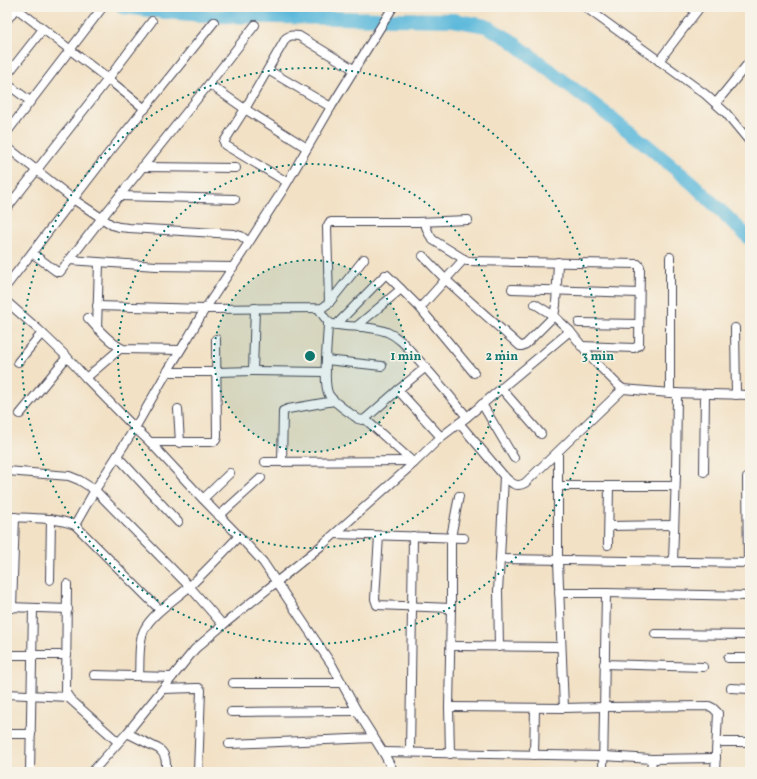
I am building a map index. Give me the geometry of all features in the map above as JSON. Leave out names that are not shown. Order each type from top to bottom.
[{"type":"street","points":[[585,7],[659,62],[694,85],[726,113],[750,142]]},
{"type":"street","points":[[7,20],[16,8],[145,109]]},
{"type":"street","points":[[7,132],[102,8]]},
{"type":"street","points":[[75,525],[95,490],[135,428],[205,309],[287,182],[331,107],[392,9]]},
{"type":"street","points":[[659,62],[695,9]]},
{"type":"street","points":[[7,208],[152,21]]},
{"type":"street","points":[[7,285],[108,154],[214,22]]},
{"type":"street","points":[[32,253],[60,272],[255,25]]},
{"type":"street","points":[[7,75],[43,29]]},
{"type":"street","points":[[287,182],[224,144],[286,38],[294,35],[299,36],[355,70]]},
{"type":"street","points":[[716,103],[750,61]]},
{"type":"street","points":[[268,70],[331,107]]},
{"type":"street","points":[[7,84],[30,101]]},
{"type":"street","points":[[209,84],[245,109],[307,148]]},
{"type":"street","points":[[7,147],[73,199],[112,225],[129,228],[234,234],[241,236],[249,242]]},
{"type":"street","points":[[142,167],[236,168]]},
{"type":"street","points":[[120,196],[236,199]]},
{"type":"street","points":[[329,303],[327,227],[329,223],[468,220]]},
{"type":"street","points":[[424,222],[433,240],[464,259],[470,261],[638,264],[640,267],[639,345],[636,347],[581,346]]},
{"type":"street","points":[[423,256],[445,280],[520,346],[524,346],[554,316],[558,262]]},
{"type":"street","points":[[670,257],[675,486],[672,562]]},
{"type":"street","points":[[97,306],[205,309],[319,309],[329,303],[364,259]]},
{"type":"street","points":[[420,308],[464,259]]},
{"type":"street","points":[[69,260],[156,266],[233,267]]},
{"type":"street","points":[[97,328],[99,263]]},
{"type":"street","points":[[414,462],[365,420],[358,419],[334,401],[328,394],[326,388],[326,360],[332,324],[385,275],[388,275],[420,308],[474,373]]},
{"type":"street","points":[[357,326],[401,289]]},
{"type":"street","points":[[512,289],[639,293]]},
{"type":"street","points":[[7,302],[67,357],[150,442],[263,562],[332,665],[394,772]]},
{"type":"street","points":[[535,304],[554,316],[570,331],[594,361],[622,389],[673,393],[750,395]]},
{"type":"street","points":[[253,371],[255,308]]},
{"type":"street","points":[[319,309],[325,319],[332,324],[378,329],[392,335],[403,343],[426,367],[467,417]]},
{"type":"street","points":[[88,318],[97,328],[121,348],[126,350],[180,350]]},
{"type":"street","points":[[578,323],[639,324]]},
{"type":"street","points":[[735,328],[736,395]]},
{"type":"street","points":[[92,772],[127,733],[195,649],[321,546],[441,437],[570,331]]},
{"type":"street","points":[[18,362],[42,333]]},
{"type":"street","points":[[150,442],[180,443],[216,441],[216,339]]},
{"type":"street","points":[[86,378],[121,348]]},
{"type":"street","points":[[20,414],[67,357]]},
{"type":"street","points":[[326,360],[382,366]]},
{"type":"street","points":[[365,420],[426,367]]},
{"type":"street","points":[[167,372],[326,372]]},
{"type":"street","points":[[501,388],[540,434]]},
{"type":"street","points":[[459,423],[504,476],[512,484],[520,485],[525,483],[558,452],[622,389]]},
{"type":"street","points":[[398,390],[441,437]]},
{"type":"street","points":[[704,472],[705,394]]},
{"type":"street","points":[[282,462],[283,412],[288,409],[334,401]]},
{"type":"street","points":[[482,404],[514,458]]},
{"type":"street","points":[[178,409],[180,443]]},
{"type":"street","points":[[558,452],[558,560],[564,708]]},
{"type":"street","points":[[117,456],[178,522]]},
{"type":"street","points":[[265,462],[414,462]]},
{"type":"street","points":[[7,471],[69,476],[79,480],[95,490],[189,586],[223,625]]},
{"type":"street","points":[[203,499],[230,473]]},
{"type":"street","points":[[499,647],[498,591],[504,476]]},
{"type":"street","points":[[219,516],[261,478]]},
{"type":"street","points":[[500,560],[749,563],[747,478]]},
{"type":"street","points":[[558,486],[675,486]]},
{"type":"street","points":[[608,545],[609,486]]},
{"type":"street","points":[[450,754],[449,707],[451,646],[451,537],[459,496]]},
{"type":"street","points":[[68,609],[10,607],[11,517],[51,519],[64,521],[75,525],[160,610]]},
{"type":"street","points":[[50,580],[51,519]]},
{"type":"street","points":[[608,526],[673,525]]},
{"type":"street","points":[[335,534],[464,538]]},
{"type":"street","points":[[139,676],[142,636],[147,625],[160,610],[189,586],[239,536]]},
{"type":"street","points":[[379,536],[375,603],[379,606],[451,608]]},
{"type":"street","points":[[410,752],[413,536]]},
{"type":"street","points":[[67,584],[68,609],[66,693],[68,697],[118,742]]},
{"type":"street","points":[[559,593],[750,596]]},
{"type":"street","points":[[604,772],[604,664],[606,593]]},
{"type":"street","points":[[30,772],[33,608]]},
{"type":"street","points":[[655,634],[750,635]]},
{"type":"street","points":[[451,646],[561,647]]},
{"type":"street","points":[[7,655],[67,655]]},
{"type":"street","points":[[728,658],[750,658]]},
{"type":"street","points":[[604,664],[703,667]]},
{"type":"street","points":[[94,675],[172,677]]},
{"type":"street","points":[[233,683],[342,683]]},
{"type":"street","points":[[163,689],[196,688],[201,690],[198,772]]},
{"type":"street","points":[[731,688],[750,689]]},
{"type":"street","points":[[7,694],[68,697]]},
{"type":"street","points":[[449,707],[564,708],[605,706],[709,706],[718,713],[715,772]]},
{"type":"street","points":[[534,755],[535,708]]},
{"type":"street","points":[[232,712],[357,710]]},
{"type":"street","points":[[127,733],[163,752],[165,756],[166,772]]},
{"type":"street","points":[[7,734],[31,734]]},
{"type":"street","points":[[229,744],[374,738]]},
{"type":"street","points":[[717,742],[750,742]]},
{"type":"street","points":[[383,752],[604,756],[652,759],[716,758]]},
{"type":"street","points":[[651,772],[652,759]]},
{"type":"waterway","points":[[122,7],[215,16],[453,20],[486,26],[509,39],[648,146],[693,184],[750,239]]}]
